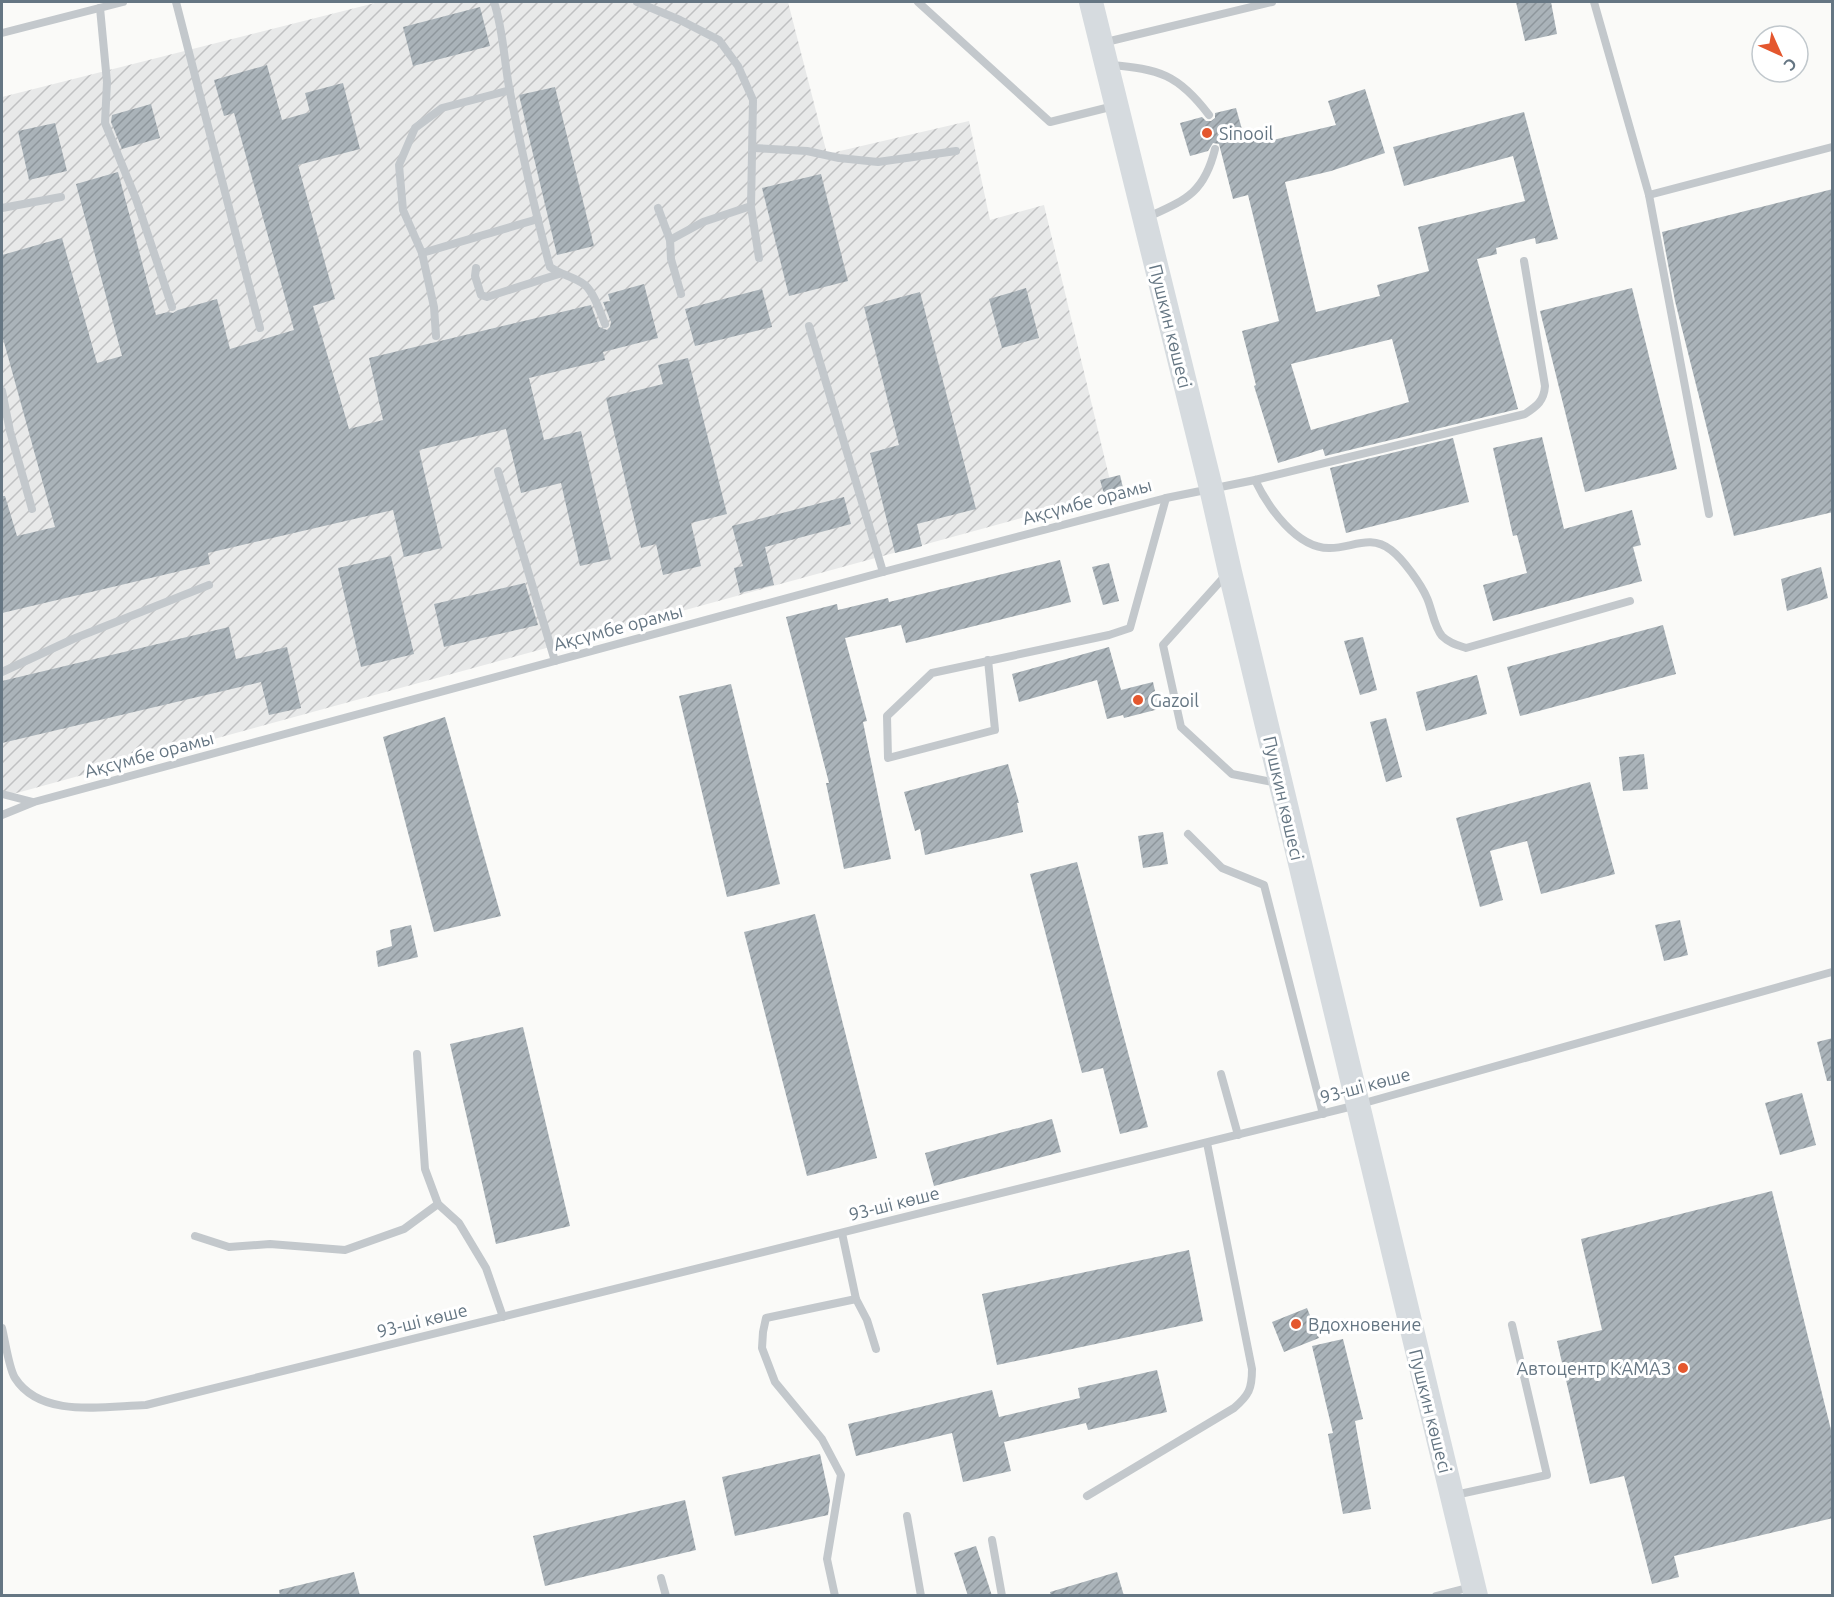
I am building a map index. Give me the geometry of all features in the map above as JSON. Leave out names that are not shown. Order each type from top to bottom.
[{"type":"main road","name":"Пушкин көшесі","points":[[1091,2],[1211,488],[1475,1591]]},
{"type":"lane","points":[[2,33],[123,2]]},
{"type":"lane","points":[[176,2],[260,328]]},
{"type":"lane","points":[[494,2],[510,90],[550,267],[586,286],[605,324]]},
{"type":"lane","points":[[637,2],[719,40],[738,66],[753,100],[751,206],[759,258]]},
{"type":"lane","points":[[918,2],[1050,122],[1117,106]]},
{"type":"lane","points":[[1104,54],[1272,2]]},
{"type":"lane","points":[[1594,2],[1649,195],[1709,514]]},
{"type":"lane","points":[[100,8],[106,82],[105,123],[136,199],[172,307]]},
{"type":"lane","points":[[1104,54],[1148,68],[1178,81],[1197,99],[1209,115]]},
{"type":"lane","points":[[436,336],[434,307],[422,253],[403,210],[399,165],[415,128],[441,108],[510,90]]},
{"type":"lane","points":[[1649,195],[1833,147]]},
{"type":"lane","points":[[753,148],[807,151],[839,158],[878,162],[956,151]]},
{"type":"lane","points":[[1144,219],[1181,202],[1201,185],[1210,169],[1215,149]]},
{"type":"lane","points":[[2,208],[61,197]]},
{"type":"lane","points":[[670,240],[703,222],[751,206]]},
{"type":"lane","points":[[658,208],[670,240],[670,259],[681,294]]},
{"type":"lane","points":[[422,253],[538,219]]},
{"type":"lane","name":"Ақсүмбе орамы","points":[[2,815],[34,802],[883,572],[1166,498],[1255,480],[1525,414],[1542,400],[1545,386],[1524,261]]},
{"type":"lane","points":[[476,268],[475,276],[481,295],[488,297],[560,274]]},
{"type":"lane","points":[[809,326],[883,572]]},
{"type":"lane","points":[[2,391],[10,431],[32,509]]},
{"type":"lane","points":[[498,471],[555,661]]},
{"type":"lane","points":[[1255,480],[1265,501],[1279,518],[1314,547],[1331,548],[1364,541],[1379,544],[1391,550],[1404,563],[1426,595],[1440,634],[1450,643],[1466,648],[1630,601]]},
{"type":"lane","points":[[988,660],[995,730],[888,758],[887,716],[932,673],[988,660],[1108,635],[1130,628],[1166,498]]},
{"type":"lane","points":[[1230,572],[1163,645],[1181,727],[1232,774],[1280,783]]},
{"type":"lane","points":[[2,672],[73,639],[208,585]]},
{"type":"lane","points":[[2,794],[34,802]]},
{"type":"lane","points":[[1188,834],[1222,868],[1264,885],[1323,1114]]},
{"type":"lane","name":"93-ші көше","points":[[2,1328],[15,1377],[30,1393],[49,1405],[78,1407],[146,1405],[1323,1114],[1833,972]]},
{"type":"lane","points":[[417,1054],[425,1169],[438,1204],[459,1223],[486,1268],[503,1317]]},
{"type":"lane","points":[[1221,1074],[1238,1135]]},
{"type":"lane","points":[[1087,1496],[1234,1408],[1246,1398],[1252,1384],[1252,1369],[1207,1143]]},
{"type":"lane","points":[[195,1236],[229,1247],[270,1244],[345,1250],[404,1229],[438,1204]]},
{"type":"lane","points":[[842,1233],[856,1299],[867,1320],[876,1349]]},
{"type":"lane","points":[[835,1596],[827,1559],[841,1475],[822,1438],[775,1382],[762,1348],[763,1332],[766,1318],[856,1299]]},
{"type":"lane","points":[[1452,1496],[1546,1475],[1512,1325]]},
{"type":"lane","points":[[907,1516],[921,1596]]},
{"type":"lane","points":[[992,1540],[1002,1596]]},
{"type":"lane","points":[[661,1578],[666,1596]]},
{"type":"lane","points":[[1437,1596],[1475,1591]]},
{"type":"shaded area","points":[[379,2],[788,2],[827,154],[969,121],[990,220],[1044,205],[1113,493],[2,797],[2,97]]},
{"type":"building","points":[[1516,2],[1551,2],[1557,34],[1525,41]]},
{"type":"building","points":[[480,7],[490,46],[413,66],[403,27]]},
{"type":"building","points":[[267,65],[282,120],[310,112],[305,93],[343,83],[360,149],[298,165],[335,299],[313,306],[349,429],[383,420],[369,358],[591,305],[599,327],[607,330],[611,322],[603,302],[610,301],[608,294],[644,284],[658,338],[603,352],[605,360],[529,378],[544,440],[581,431],[611,559],[580,566],[561,483],[521,493],[506,429],[419,450],[442,548],[404,557],[393,510],[208,553],[210,564],[2,613],[2,496],[5,496],[17,536],[55,527],[2,335],[2,255],[62,238],[97,363],[122,356],[76,184],[118,172],[156,315],[173,313],[217,299],[230,349],[294,330],[234,113],[224,116],[214,80]]},
{"type":"building","points":[[555,87],[594,246],[557,255],[519,95]]},
{"type":"building","points":[[1365,89],[1385,153],[1331,171],[1285,182],[1316,312],[1380,296],[1377,285],[1429,271],[1418,227],[1525,201],[1513,156],[1404,186],[1393,147],[1524,112],[1558,239],[1536,244],[1535,238],[1496,248],[1497,254],[1477,259],[1518,409],[1325,456],[1323,449],[1278,463],[1254,386],[1256,385],[1242,331],[1279,321],[1248,195],[1233,199],[1219,144],[1213,143],[1208,151],[1190,156],[1180,123],[1202,117],[1206,121],[1211,121],[1215,118],[1215,113],[1236,108],[1245,140],[1271,133],[1273,140],[1336,125],[1328,101]],"holes":[[[1392,339],[1409,402],[1311,430],[1291,364]]]},
{"type":"building","points":[[151,104],[160,138],[122,149],[111,122],[112,115]]},
{"type":"building","points":[[55,123],[67,171],[29,180],[18,131]]},
{"type":"building","points":[[821,174],[848,281],[789,296],[762,188]]},
{"type":"building","points":[[1833,189],[1833,512],[1734,536],[1675,301],[1662,232]]},
{"type":"building","points":[[1026,288],[1039,338],[1002,348],[989,299]]},
{"type":"building","points":[[1632,288],[1677,469],[1585,492],[1540,311]]},
{"type":"building","points":[[762,289],[772,327],[695,346],[685,309]]},
{"type":"building","points":[[920,292],[976,509],[917,524],[922,546],[895,553],[870,453],[899,445],[864,307]]},
{"type":"building","points":[[688,358],[727,514],[691,523],[701,566],[663,575],[656,544],[641,548],[606,398],[663,384],[658,365]]},
{"type":"building","points":[[1542,437],[1564,529],[1632,510],[1641,545],[1633,547],[1642,581],[1493,621],[1483,585],[1527,573],[1517,535],[1513,536],[1493,448]]},
{"type":"building","points":[[1453,438],[1469,502],[1346,533],[1330,468]]},
{"type":"building","points":[[1120,475],[1125,496],[1106,501],[1100,480]]},
{"type":"building","points":[[844,497],[851,524],[765,547],[774,585],[740,593],[734,568],[743,566],[732,526]]},
{"type":"building","points":[[391,556],[414,654],[361,667],[338,568]]},
{"type":"building","points":[[1060,560],[1071,602],[906,643],[901,625],[845,638],[867,721],[863,722],[891,859],[844,869],[826,783],[829,783],[786,617],[837,604],[838,610],[888,598],[889,602]]},
{"type":"building","points":[[1109,563],[1119,601],[1103,605],[1092,567]]},
{"type":"building","points":[[1821,567],[1828,598],[1787,611],[1781,579]]},
{"type":"building","points":[[525,583],[538,625],[444,647],[434,604]]},
{"type":"building","points":[[1663,625],[1676,674],[1520,716],[1507,667]]},
{"type":"building","points":[[229,627],[236,659],[287,647],[301,708],[269,715],[261,682],[2,743],[2,681]]},
{"type":"building","points":[[1363,637],[1377,690],[1360,695],[1344,641]]},
{"type":"building","points":[[1109,647],[1121,690],[1153,682],[1159,709],[1124,718],[1123,715],[1107,719],[1097,680],[1019,702],[1012,674]]},
{"type":"building","points":[[1477,675],[1487,714],[1426,731],[1416,692]]},
{"type":"building","points":[[731,684],[780,884],[727,897],[679,696]]},
{"type":"building","points":[[445,717],[501,916],[434,932],[383,737]]},
{"type":"building","points":[[1386,718],[1402,777],[1386,782],[1370,722]]},
{"type":"building","points":[[1644,754],[1648,789],[1623,791],[1619,757]]},
{"type":"building","points":[[1008,764],[1019,803],[1017,803],[1023,832],[925,855],[920,829],[915,831],[904,792]]},
{"type":"building","points":[[1590,782],[1615,874],[1541,894],[1527,841],[1490,851],[1503,900],[1480,907],[1456,818]]},
{"type":"building","points":[[1163,832],[1168,864],[1143,868],[1138,836]]},
{"type":"building","points":[[1077,862],[1148,1127],[1120,1134],[1103,1068],[1082,1073],[1030,874]]},
{"type":"building","points":[[815,914],[877,1158],[807,1176],[744,932]]},
{"type":"building","points":[[1680,920],[1688,955],[1664,961],[1655,925]]},
{"type":"building","points":[[411,925],[418,957],[378,967],[376,951],[392,946],[390,930]]},
{"type":"building","points":[[523,1027],[570,1226],[496,1244],[450,1044]]},
{"type":"building","points":[[1833,1038],[1833,1081],[1827,1081],[1817,1042]]},
{"type":"building","points":[[1802,1093],[1816,1145],[1780,1155],[1765,1103]]},
{"type":"building","points":[[1052,1119],[1061,1152],[934,1186],[925,1153]]},
{"type":"building","points":[[1772,1191],[1833,1438],[1833,1518],[1674,1556],[1679,1577],[1652,1584],[1624,1476],[1590,1484],[1557,1341],[1602,1330],[1581,1239]]},
{"type":"building","points":[[1189,1250],[1203,1321],[997,1365],[982,1294]]},
{"type":"building","points":[[1307,1308],[1319,1338],[1284,1352],[1272,1322]]},
{"type":"building","points":[[1343,1339],[1363,1419],[1355,1421],[1371,1509],[1343,1514],[1328,1434],[1333,1433],[1312,1346]]},
{"type":"building","points":[[1157,1370],[1167,1412],[1088,1430],[1086,1423],[1004,1442],[1011,1471],[963,1482],[952,1433],[856,1456],[848,1424],[992,1390],[999,1417],[1080,1398],[1078,1388]]},
{"type":"building","points":[[820,1454],[830,1500],[828,1515],[735,1536],[722,1477]]},
{"type":"building","points":[[685,1500],[696,1550],[545,1586],[533,1536]]},
{"type":"building","points":[[976,1546],[992,1596],[968,1596],[954,1553]]},
{"type":"building","points":[[354,1572],[360,1596],[280,1596],[279,1590]]},
{"type":"building","points":[[1117,1572],[1124,1596],[1051,1596],[1050,1592]]},
{"type":"place","name":"Sinooil","points":[[1207,133]]},
{"type":"place","name":"Gazoil","points":[[1138,700]]},
{"type":"place","name":"Вдохновение","points":[[1296,1324]]},
{"type":"place","name":"Автоцентр КАМАЗ","points":[[1683,1368]]}]
